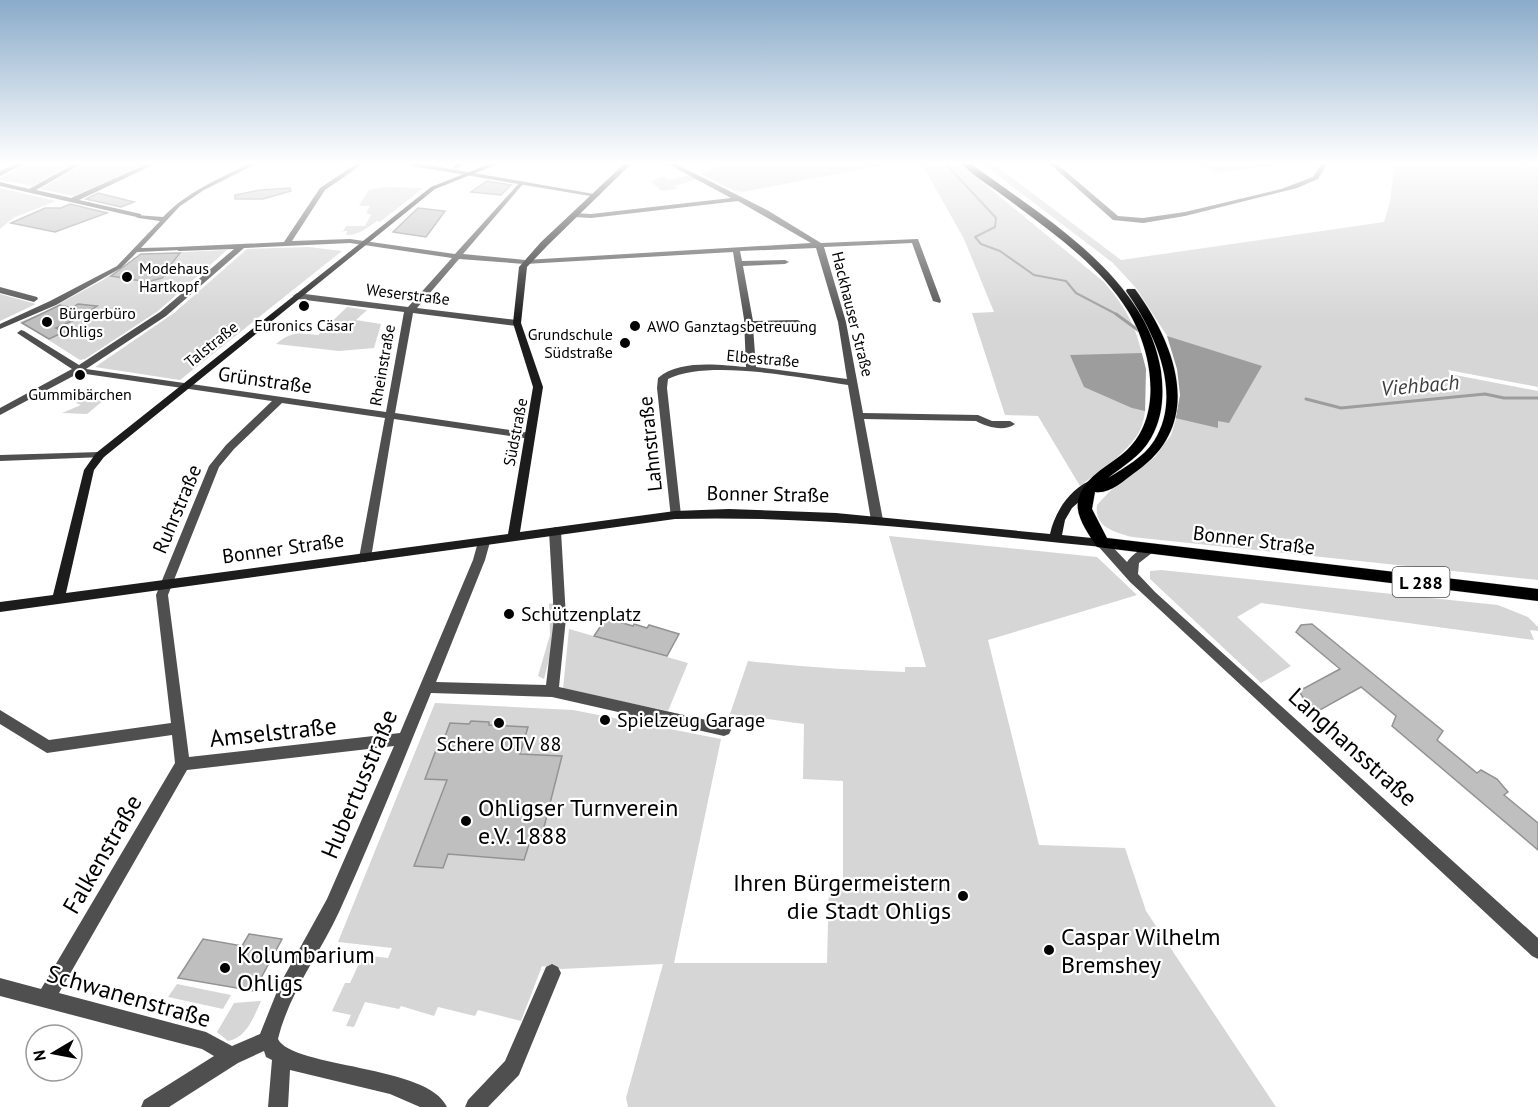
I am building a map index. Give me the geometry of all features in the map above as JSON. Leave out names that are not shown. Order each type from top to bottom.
[{"type":"main road","name":"Talstraße","points":[[58,599],[89,470],[100,455],[398,216]]},
{"type":"main road","points":[[525,262],[573,216]]},
{"type":"main road","points":[[1033,216],[1128,294],[1153,358],[1156,397],[1151,426],[1146,437],[1134,451],[1100,479],[1083,489],[1066,507],[1057,524],[1055,538]]},
{"type":"main road","points":[[1044,216],[1093,253],[1152,321],[1167,359],[1171,404],[1161,442],[1147,457],[1104,488],[1086,507]]},
{"type":"main road","name":"Südstraße","points":[[513,537],[538,382],[517,323],[525,262]]},
{"type":"main road","points":[[1100,479],[1086,497],[1086,507],[1090,522],[1102,543]]},
{"type":"main road","name":"Bonner Straße","points":[[0,607],[675,515],[750,511],[814,513],[1102,543],[1538,595]]},
{"type":"street","points":[[138,216],[163,219]]},
{"type":"street","points":[[0,327],[53,303],[112,271],[137,250],[166,216]]},
{"type":"street","points":[[287,243],[305,216]]},
{"type":"street","name":"Rheinstraße","points":[[365,558],[400,346],[410,310],[491,216]]},
{"type":"street","name":"Hackhauser Straße","points":[[769,216],[819,245],[840,315],[877,520]]},
{"type":"street","points":[[1113,216],[1126,219],[1177,216]]},
{"type":"street","points":[[137,250],[364,242],[455,256],[525,262],[915,241],[937,301]]},
{"type":"street","points":[[0,412],[78,370],[165,312],[243,246]]},
{"type":"street","points":[[736,249],[749,324],[751,370]]},
{"type":"street","points":[[740,264],[785,262]]},
{"type":"street","points":[[0,290],[53,303]]},
{"type":"street","name":"Weserstraße","points":[[297,296],[517,323]]},
{"type":"street","points":[[749,324],[798,323]]},
{"type":"street","name":"Grünstraße","points":[[9,324],[78,370],[530,436]]},
{"type":"street","name":"Elbestraße","points":[[670,373],[718,369],[751,370],[853,383]]},
{"type":"street","name":"Lahnstraße","points":[[670,373],[662,381],[675,515]]},
{"type":"street","name":"Ruhrstraße","points":[[165,584],[214,466],[230,447],[279,400]]},
{"type":"street","points":[[860,416],[978,418],[990,424],[1010,424]]},
{"type":"street","points":[[0,458],[100,455]]},
{"type":"street","points":[[552,691],[560,618],[555,531]]},
{"type":"street","name":"Hubertusstraße","points":[[268,1040],[274,1018],[316,942],[337,897],[479,560],[484,542]]},
{"type":"street","name":"Langhansstraße","points":[[1102,543],[1134,580],[1538,950]]},
{"type":"street","points":[[1134,580],[1131,570],[1133,561],[1151,549]]},
{"type":"street","points":[[165,584],[162,595],[183,764]]},
{"type":"street","points":[[426,687],[552,691],[724,730]]},
{"type":"street","points":[[0,716],[47,747],[178,728]]},
{"type":"street","name":"Amselstraße","points":[[183,764],[404,739]]},
{"type":"street","name":"Falkenstraße","points":[[45,1000],[183,764]]},
{"type":"street","points":[[475,1107],[512,1068],[552,974]]},
{"type":"street","name":"Schwanenstraße","points":[[0,987],[206,1041],[231,1056]]},
{"type":"street","points":[[151,1107],[231,1056],[268,1040],[273,1050],[282,1056],[390,1084],[423,1097],[437,1107]]},
{"type":"street","points":[[278,1107],[282,1056]]},
{"type":"shaded area","points":[[0,216],[19,216],[13,218],[0,229]]},
{"type":"shaded area","points":[[371,216],[388,216],[358,233],[346,235],[347,231],[332,232],[343,231],[346,226],[365,226]]},
{"type":"shaded area","points":[[951,216],[1023,216],[1104,282],[1130,319],[1139,343],[1145,371],[1146,400],[1142,426],[1124,451],[1080,486],[1038,416],[1005,415],[972,313],[994,312],[964,239]]},
{"type":"shaded area","points":[[1051,216],[1062,216],[1121,260],[1384,222],[1386,216],[1538,216],[1538,387],[1448,370],[1450,374],[1538,391],[1538,580],[1132,537],[1107,527],[1099,519],[1097,505],[1109,492],[1155,457],[1171,435],[1176,419],[1167,336],[1136,288],[1113,263]]},
{"type":"shaded area","points":[[309,247],[342,251],[180,380],[95,367],[174,313],[247,249]]},
{"type":"shaded area","points":[[227,250],[158,311],[85,359],[80,360],[20,322],[42,313],[103,280],[141,254]]},
{"type":"shaded area","points":[[0,294],[36,304],[0,321]]},
{"type":"shaded area","points":[[347,307],[367,310],[356,320],[381,324],[374,348],[339,351],[276,344],[296,334],[318,335]]},
{"type":"shaded area","points":[[1137,334],[1167,336],[1262,366],[1229,423],[1218,421],[1218,428],[1132,408],[1084,387],[1070,355],[1143,353]]},
{"type":"shaded area","points":[[91,393],[103,395],[98,399],[104,400],[87,414],[62,413],[81,405],[76,403]]},
{"type":"shaded area","points":[[889,536],[1097,557],[1137,595],[988,640],[1039,845],[1125,848],[1146,911],[1276,1107],[628,1107],[626,1098],[663,964],[561,969],[542,966],[521,1021],[478,1010],[475,1016],[438,1007],[434,1016],[401,1006],[399,1009],[365,1002],[354,1027],[346,1026],[351,1015],[332,1011],[345,983],[350,983],[363,955],[388,958],[392,948],[338,942],[435,703],[573,710],[721,739],[674,963],[827,963],[829,885],[843,886],[843,781],[803,779],[804,724],[730,714],[748,661],[905,672],[905,667],[926,667]]},
{"type":"shaded area","points":[[1161,570],[1498,605],[1528,617],[1538,627],[1538,631],[1530,630],[1534,640],[1261,603],[1237,617],[1291,666],[1261,683],[1150,579],[1150,571]]},
{"type":"shaded area","points":[[554,603],[555,636],[544,679],[538,676],[550,635],[549,604]]},
{"type":"shaded area","points":[[569,629],[688,663],[668,711],[563,689]]},
{"type":"shaded area","points":[[177,984],[231,995],[223,1009],[168,997]]},
{"type":"shaded area","points":[[261,1001],[249,1026],[240,1036],[228,1041],[217,1032],[234,1003]]},
{"type":"pier","points":[[1136,331],[1165,333],[1167,336],[1177,369],[1180,395],[1175,422],[1145,414],[1146,369]]},
{"type":"building","points":[[28,216],[100,216],[55,232],[11,223]]},
{"type":"building","points":[[410,216],[442,216],[426,237],[393,232]]},
{"type":"building","points":[[180,253],[168,268],[172,268],[162,278],[147,282],[111,276],[141,254]]},
{"type":"building","name":"Bürgerbüro Ohligs","points":[[78,304],[97,306],[83,316],[56,328],[64,332],[49,339],[22,323],[60,305],[72,308]]},
{"type":"building","points":[[606,618],[633,626],[634,624],[647,628],[649,625],[679,634],[667,656],[594,636]]},
{"type":"building","points":[[1312,624],[1443,731],[1437,740],[1477,773],[1481,770],[1497,779],[1508,792],[1504,795],[1538,823],[1538,850],[1392,726],[1396,716],[1361,687],[1320,710],[1305,701],[1299,691],[1340,669],[1296,632],[1301,625]]},
{"type":"building","points":[[471,721],[489,722],[489,725],[528,727],[520,754],[562,756],[541,839],[531,838],[524,860],[448,854],[443,868],[414,866],[447,780],[425,779],[436,750],[440,750],[450,723],[469,724]]},
{"type":"building","name":"Kolumbarium Ohligs","points":[[249,934],[282,939],[254,991],[178,978],[203,939],[242,946]]},
{"type":"waterway","name":"Viehbach","points":[[994,216],[996,218],[995,227],[975,237],[981,244],[1000,251],[1034,275],[1066,281],[1076,293],[1118,315]]},
{"type":"waterway","name":"Viehbach","points":[[1116,314],[1142,333]]},
{"type":"waterway","name":"Viehbach","points":[[1306,399],[1341,408],[1485,394],[1504,398],[1538,398]]},
{"type":"place","name":"Modehaus Hartkopf","points":[[127,277]]},
{"type":"place","name":"Euronics Cäsar","points":[[304,306]]},
{"type":"place","name":"Bürgerbüro Ohligs","points":[[47,322]]},
{"type":"place","name":"AWO Ganztagsbetreuung","points":[[635,326]]},
{"type":"place","name":"Grundschule Südstraße","points":[[625,343]]},
{"type":"place","name":"Gummibärchen","points":[[80,375]]},
{"type":"place","name":"Schützenplatz","points":[[509,614]]},
{"type":"place","name":"Spielzeug Garage","points":[[605,720]]},
{"type":"place","name":"Schere OTV 88","points":[[499,723]]},
{"type":"place","name":"Ohligser Turnverein e.V. 1888","points":[[466,821]]},
{"type":"place","name":"Ihren Bürgermeistern die Stadt Ohligs","points":[[963,896]]},
{"type":"place","name":"Caspar Wilhelm Bremshey","points":[[1049,950]]},
{"type":"place","name":"Kolumbarium Ohligs","points":[[225,968]]}]
